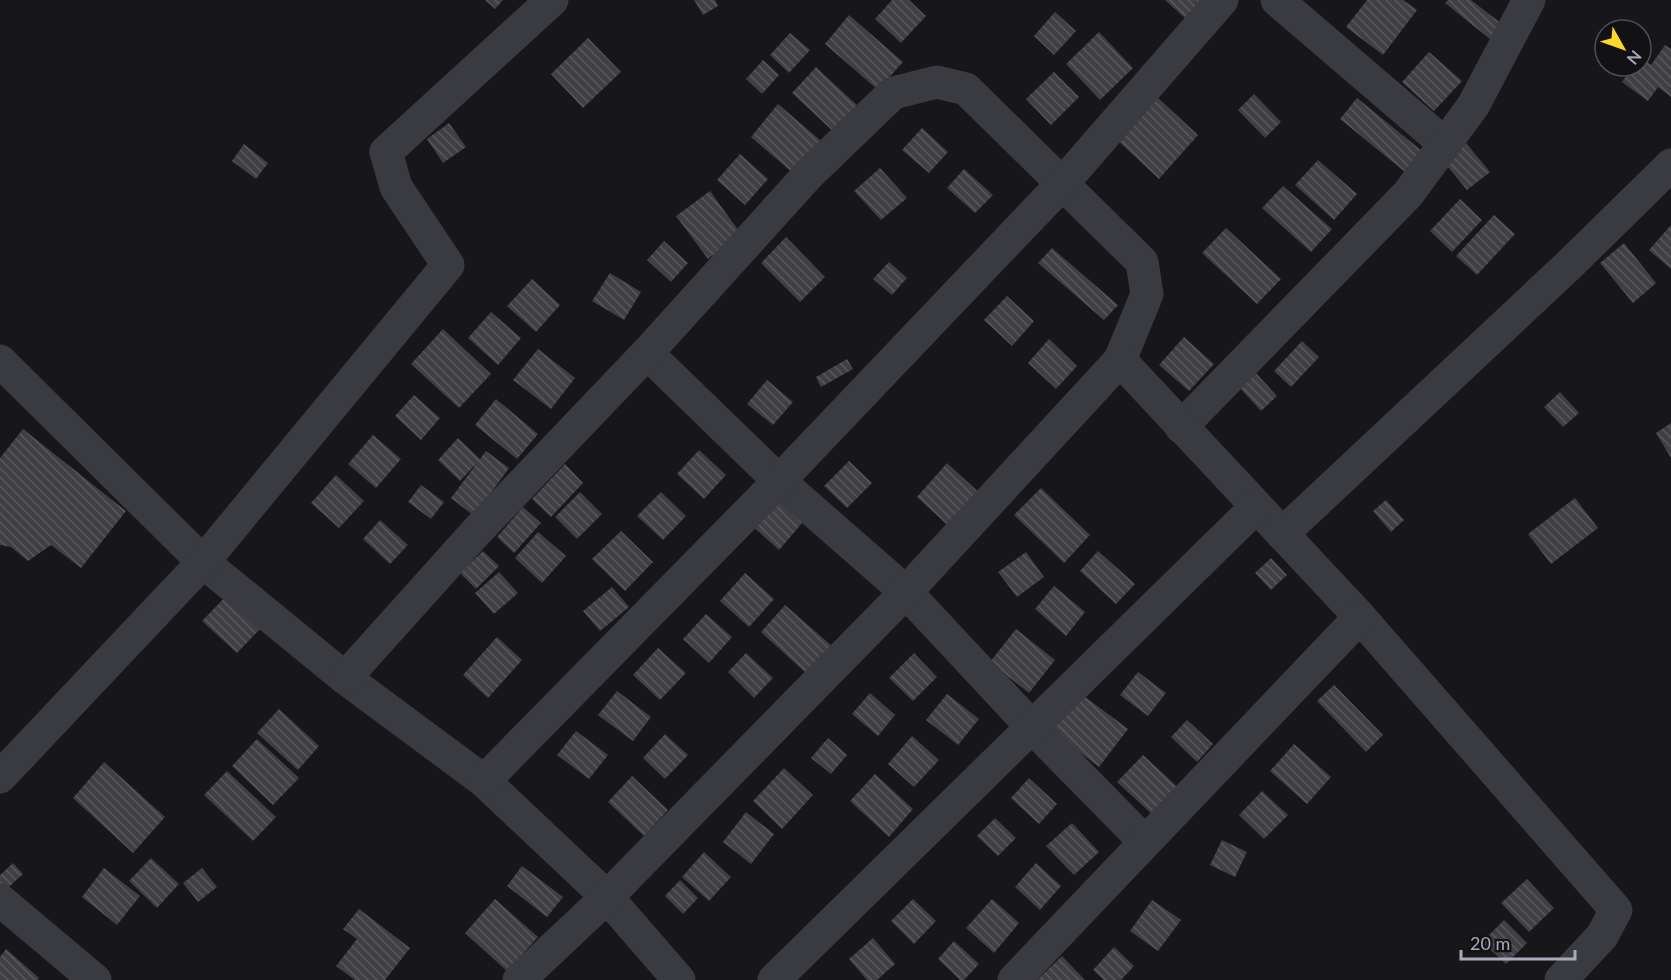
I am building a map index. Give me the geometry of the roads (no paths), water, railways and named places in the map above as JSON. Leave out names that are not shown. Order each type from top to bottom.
[{"type":"street","points":[[0,777],[204,562],[448,265],[396,187],[386,152],[552,0]]},
{"type":"street","points":[[484,781],[779,481],[1062,184],[1222,0]]},
{"type":"street","points":[[1277,0],[1445,144]]},
{"type":"street","points":[[1181,426],[1408,194],[1473,106],[1529,0]]},
{"type":"street","points":[[345,678],[477,531],[647,353],[809,174],[893,93],[937,82],[966,89],[1142,262],[1147,294],[1120,360],[906,592],[607,897],[519,980]]},
{"type":"street","points":[[1282,534],[1569,265],[1671,165]]},
{"type":"street","points":[[647,353],[779,481],[906,592],[1032,727],[1145,842]]},
{"type":"street","points":[[1120,360],[1360,617],[1616,910],[1602,936],[1561,980]]},
{"type":"street","points":[[0,361],[204,562],[345,678],[484,781],[607,897],[680,980]]},
{"type":"street","points":[[774,980],[1256,507]]},
{"type":"street","points":[[1014,980],[1360,617]]},
{"type":"street","points":[[0,900],[95,980]]}]
